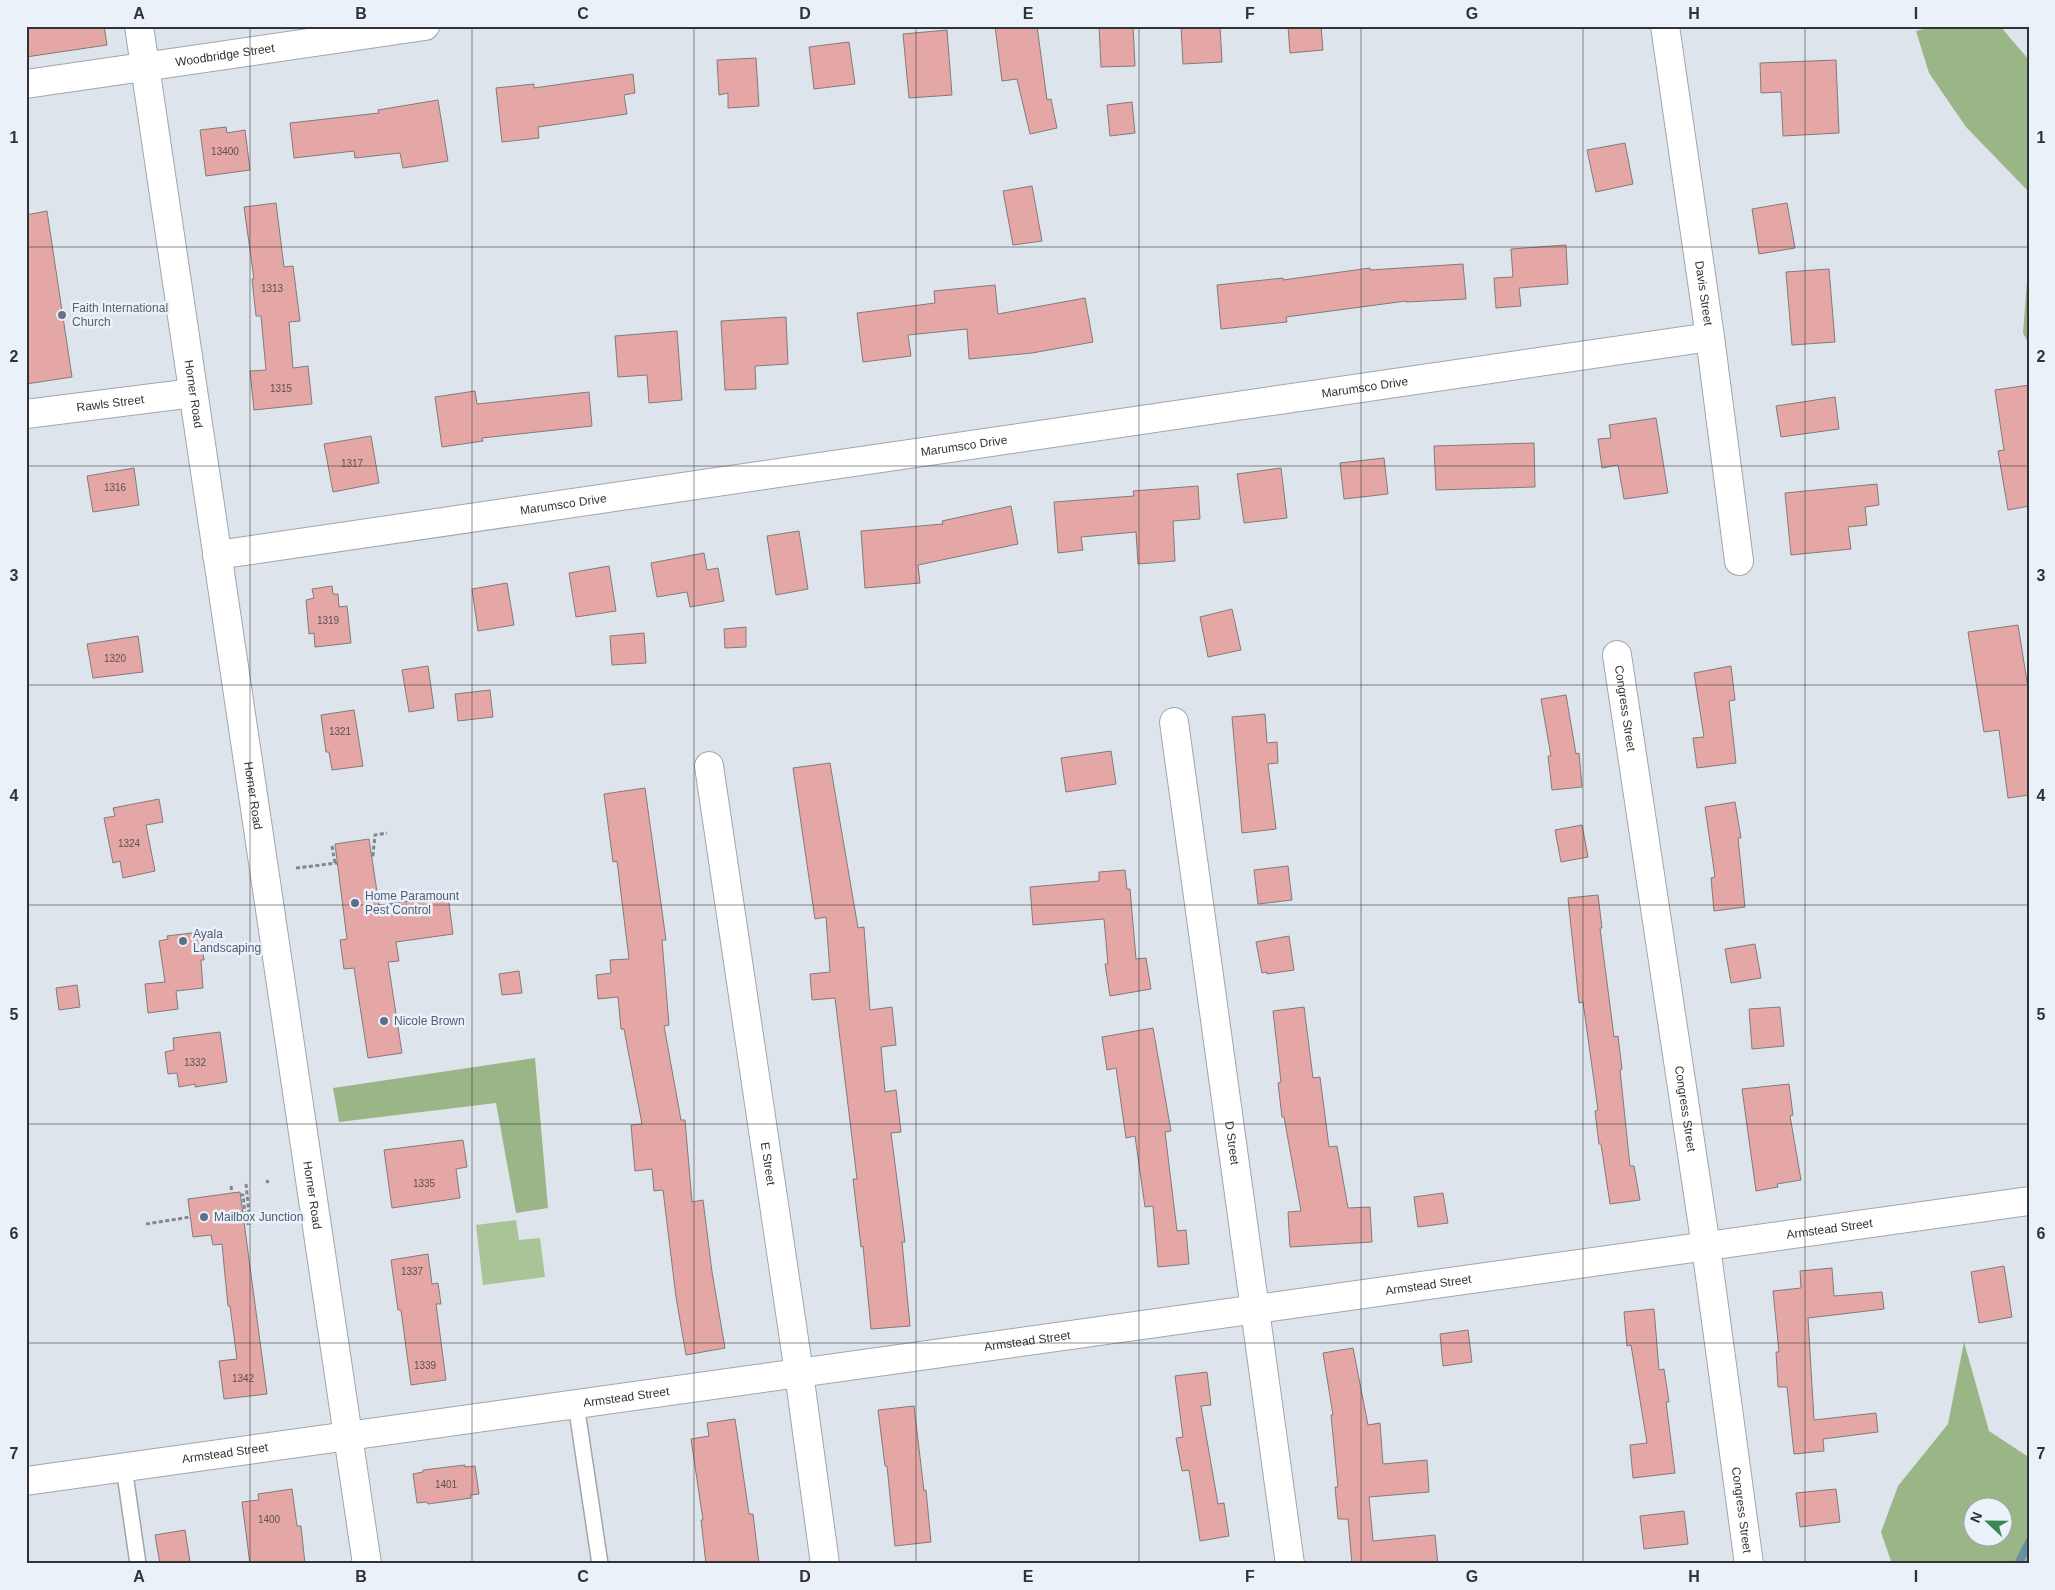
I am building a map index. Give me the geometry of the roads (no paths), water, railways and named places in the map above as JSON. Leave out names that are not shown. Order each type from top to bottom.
[{"type":"street","name":"Horner Road","points":[[139,26],[367,1564]]},
{"type":"street","name":"Woodbridge Street","points":[[26,84],[425,26]]},
{"type":"street","name":"Davis Street","points":[[1665,26],[1710,337],[1739,561]]},
{"type":"street","name":"Marumsco Drive","points":[[218,555],[1710,337]]},
{"type":"street","name":"Rawls Street","points":[[26,414],[193,393]]},
{"type":"street","name":"Congress Street","points":[[1616,655],[1706,1247],[1749,1564]]},
{"type":"street","name":"D Street","points":[[1174,722],[1290,1564]]},
{"type":"street","name":"E Street","points":[[709,766],[799,1373],[825,1564]]},
{"type":"street","name":"Armstead Street","points":[[26,1481],[2029,1202]]},
{"type":"lane","points":[[576,1404],[600,1564]]},
{"type":"lane","points":[[124,1467],[138,1564]]},
{"type":"waterway","points":[[2018,1564],[2029,1542]]},
{"type":"place","name":"Faith International Church","points":[[62,315]]},
{"type":"place","name":"Home Paramount Pest Control","points":[[355,903]]},
{"type":"place","name":"Ayala Landscaping","points":[[183,941]]},
{"type":"place","name":"Nicole Brown","points":[[384,1021]]},
{"type":"place","name":"Mailbox Junction","points":[[204,1217]]}]
